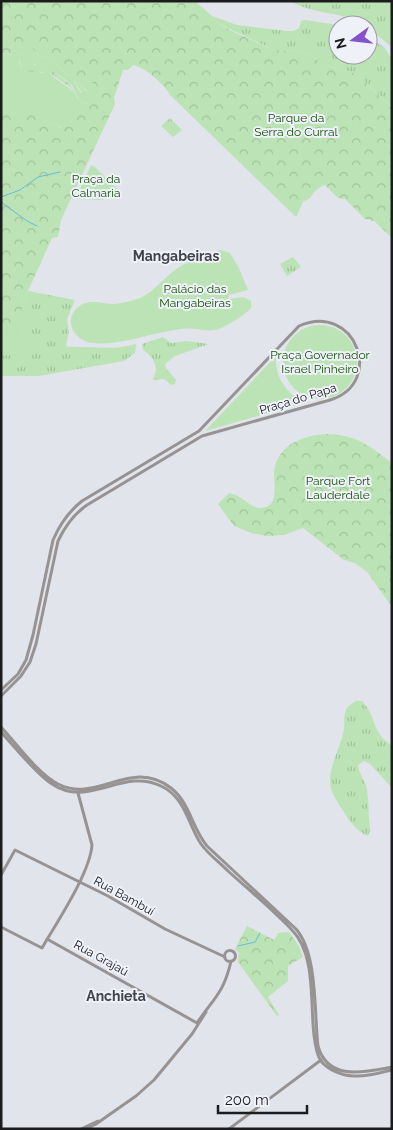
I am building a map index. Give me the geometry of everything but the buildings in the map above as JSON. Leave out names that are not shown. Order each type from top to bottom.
[{"type":"street","name":"Praça do Papa","points":[[1,690],[18,674],[26,660],[33,635],[50,548],[58,528],[67,516],[82,501],[199,431],[299,326],[321,321],[334,323],[346,331],[354,340],[359,355],[359,367],[354,383],[345,394],[330,400],[202,436],[87,505],[72,518],[62,531],[58,541],[36,644],[30,662],[21,676],[1,696]]},
{"type":"street","points":[[199,431],[202,436]]},
{"type":"street","points":[[1,727],[47,777],[60,785],[86,790],[123,778],[138,777],[155,780],[174,791],[185,804],[207,846],[294,927],[303,939],[310,955],[318,1046],[322,1059],[334,1071],[352,1076],[378,1073],[392,1069]]},
{"type":"street","points":[[1,732],[52,784],[64,790],[78,793],[95,791],[119,783],[137,780],[153,782],[178,800],[196,836],[208,852],[286,923],[302,942],[309,968],[312,1021],[318,1056],[314,1065]]},
{"type":"street","points":[[1,927],[42,948],[48,939],[80,881],[92,852],[92,845],[78,793]]},
{"type":"street","name":"Rua Bambuí","points":[[1,875],[15,850],[80,881],[209,951],[225,957],[226,952],[233,951],[236,957],[229,961]]},
{"type":"street","name":"Rua Grajaú","points":[[48,939],[197,1023]]},
{"type":"street","points":[[188,1036],[221,993],[229,974],[229,961],[225,957]]},
{"type":"street","points":[[86,1129],[136,1096],[154,1080],[206,1012]]},
{"type":"street","points":[[318,1056],[332,1066],[348,1072],[360,1073],[392,1069]]},
{"type":"street","points":[[228,1129],[322,1059]]},
{"type":"street","points":[[378,1073],[384,1069]]},
{"type":"street","points":[[81,1129],[98,1121]]},
{"type":"green space","name":"Parque da Serra do Curral","points":[[1,1],[195,1],[212,16],[215,22],[236,33],[274,50],[309,54],[326,66],[359,76],[392,108],[392,238],[374,221],[365,219],[345,199],[338,198],[325,185],[303,202],[296,217],[171,96],[159,82],[143,69],[133,65],[128,70],[123,70],[114,98],[115,104],[61,220],[58,237],[52,238],[22,304],[24,317],[18,331],[1,341],[1,109],[30,112],[61,128],[70,109],[80,109],[71,88],[48,72],[23,72],[20,67],[20,59],[22,66],[35,65],[37,63],[49,68],[70,84],[78,99],[84,104],[87,104],[84,96],[74,81],[87,91],[87,79],[68,75],[49,58],[39,56],[32,48],[20,56],[1,53]]},
{"type":"green space","points":[[290,1],[392,1],[392,47],[378,36],[378,15],[336,15],[303,7]]},
{"type":"green space","points":[[212,16],[237,25],[287,31],[299,28],[301,21],[305,20],[328,23],[328,65],[378,65],[378,43],[384,47],[392,59],[392,108],[354,73],[326,66],[309,54],[274,50],[215,22]]},
{"type":"green space","points":[[28,48],[32,48],[39,56],[49,58],[68,75],[87,78],[98,87],[96,91],[92,92],[74,81],[80,92],[91,98],[91,102],[84,104],[71,84],[62,77],[43,67],[41,70],[38,68],[37,63],[25,70],[19,59],[23,72],[39,71],[42,73],[47,70],[74,94],[80,109],[70,110],[62,128],[30,113],[1,109],[1,53],[20,56]]},
{"type":"green space","points":[[170,118],[182,130],[173,137],[161,126]]},
{"type":"green space","name":"Praça da Calmaria","points":[[91,165],[118,190],[117,194],[102,200],[78,199],[77,195]]},
{"type":"green space","name":"Palácio das Mangabeiras","points":[[220,250],[230,253],[239,268],[248,290],[229,295],[228,299],[243,297],[251,301],[251,308],[246,313],[226,326],[214,330],[187,329],[171,331],[126,341],[103,343],[85,341],[75,333],[71,322],[72,316],[81,305],[92,302],[114,304],[140,298],[150,292],[180,266]]},
{"type":"green space","points":[[293,257],[301,267],[287,276],[280,264]]},
{"type":"green space","points":[[28,291],[75,300],[67,319],[69,332],[67,347],[110,348],[136,344],[135,353],[124,361],[39,376],[1,376],[1,341],[22,311],[22,304]]},
{"type":"green space","points":[[22,317],[33,319],[36,326],[28,334],[28,338],[32,342],[31,349],[2,356],[1,339],[17,330]]},
{"type":"green space","name":"Praça Governador Israel Pinheiro","points":[[313,325],[327,325],[341,331],[351,341],[357,355],[357,369],[351,383],[341,393],[327,399],[313,399],[299,393],[289,383],[283,369],[283,355],[289,341],[299,331]]},
{"type":"green space","points":[[163,337],[171,343],[186,341],[209,344],[175,356],[165,364],[176,380],[175,384],[171,385],[164,379],[152,379],[156,371],[155,363],[143,350],[142,344]]},
{"type":"green space","name":"Praça Governador Israel Pinheiro","points":[[276,356],[277,372],[283,384],[304,403],[205,431]]},
{"type":"green space","name":"Parque Fort Lauderdale","points":[[328,434],[356,439],[392,463],[392,607],[367,572],[355,563],[344,560],[303,528],[284,535],[267,536],[251,533],[234,526],[218,504],[229,493],[256,507],[267,507],[274,498],[274,471],[278,458],[283,451],[303,438]]},
{"type":"green space","points":[[356,701],[362,701],[366,706],[380,735],[392,746],[392,788],[370,764],[364,761],[358,765],[367,789],[370,830],[368,836],[357,829],[349,820],[334,796],[330,781],[332,765],[343,734],[345,711]]},
{"type":"green space","points":[[247,926],[274,940],[278,933],[289,932],[299,946],[303,957],[288,966],[288,981],[268,997],[279,1015],[277,1016],[238,962],[239,953],[235,949]]},
{"type":"waterway","points":[[1,197],[20,190],[38,177],[60,172]]},
{"type":"waterway","points":[[1,202],[37,226]]},
{"type":"waterway","points":[[238,946],[255,942],[260,933]]},
{"type":"district","name":"Mangabeiras","points":[[176,256]]},
{"type":"district","name":"Anchieta","points":[[116,996]]}]
